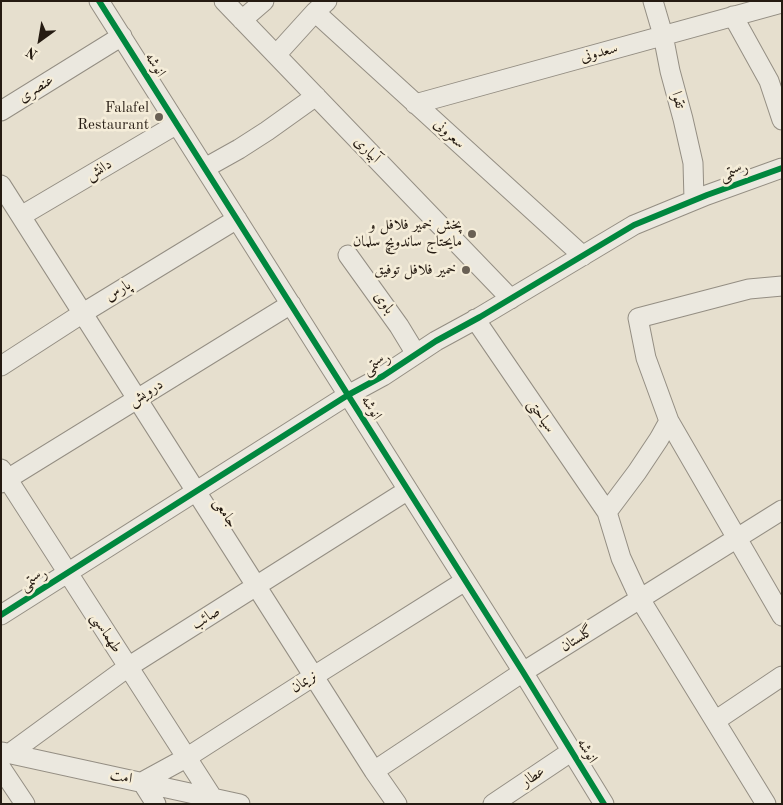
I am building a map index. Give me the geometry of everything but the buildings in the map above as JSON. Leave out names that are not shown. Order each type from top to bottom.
[{"type":"street","name":"انوشه","points":[[99,1],[523,672],[604,804]]},
{"type":"street","name":"آبیاری","points":[[224,1],[511,298]]},
{"type":"street","points":[[242,20],[264,1]]},
{"type":"street","name":"تقوا","points":[[653,1],[663,35],[693,163],[694,200]]},
{"type":"street","name":"سعدونی","points":[[415,104],[782,3]]},
{"type":"street","points":[[276,55],[321,7]]},
{"type":"street","name":"سعرونی","points":[[321,7],[415,104],[583,256]]},
{"type":"street","points":[[733,16],[769,81],[782,120]]},
{"type":"street","name":"عنصری","points":[[1,111],[122,36]]},
{"type":"street","points":[[205,168],[239,150],[316,96]]},
{"type":"street","name":"دانش","points":[[21,216],[177,124]]},
{"type":"street","name":"رستمی","points":[[1,615],[348,395],[383,376],[436,341],[583,256],[634,224],[782,168]]},
{"type":"street","name":"جامعی","points":[[1,185],[374,771],[397,804]]},
{"type":"street","name":"پارس","points":[[1,366],[83,313],[237,219]]},
{"type":"street","name":"باوی","points":[[348,255],[400,326],[416,354]]},
{"type":"street","points":[[782,286],[749,289],[638,318],[646,358],[669,421],[782,616]]},
{"type":"street","name":"درویش","points":[[3,477],[138,399],[291,304]]},
{"type":"street","name":"سیاحتی","points":[[475,319],[607,512],[621,558],[640,599],[766,804]]},
{"type":"street","points":[[607,512],[637,472],[669,421]]},
{"type":"street","name":"طهماسبی","points":[[3,477],[68,573],[186,758],[206,800]]},
{"type":"street","name":"صائب","points":[[4,758],[128,667],[408,490]]},
{"type":"street","name":"گلستان","points":[[374,771],[523,672],[782,510]]},
{"type":"street","name":"نریمان","points":[[142,782],[186,758],[465,581]]},
{"type":"street","points":[[715,721],[782,676]]},
{"type":"street","name":"عطار","points":[[493,804],[572,751]]},
{"type":"street","points":[[4,758],[25,804]]},
{"type":"street","name":"امت","points":[[4,758],[142,782],[206,800],[240,804]]},
{"type":"street","points":[[142,782],[156,804]]},
{"type":"cycle path","points":[[99,1],[523,672],[604,804]]},
{"type":"cycle path","points":[[1,615],[348,395],[383,376],[436,341],[480,317],[634,225],[707,195],[782,168]]},
{"type":"place","name":"Falafel Restaurant","points":[[159,117]]},
{"type":"place","name":"پخش خمیر فلافل و مایحتاج ساندویچ سلمان","points":[[472,234]]},
{"type":"place","name":"خمیر فلافل توفیق","points":[[466,270]]}]
